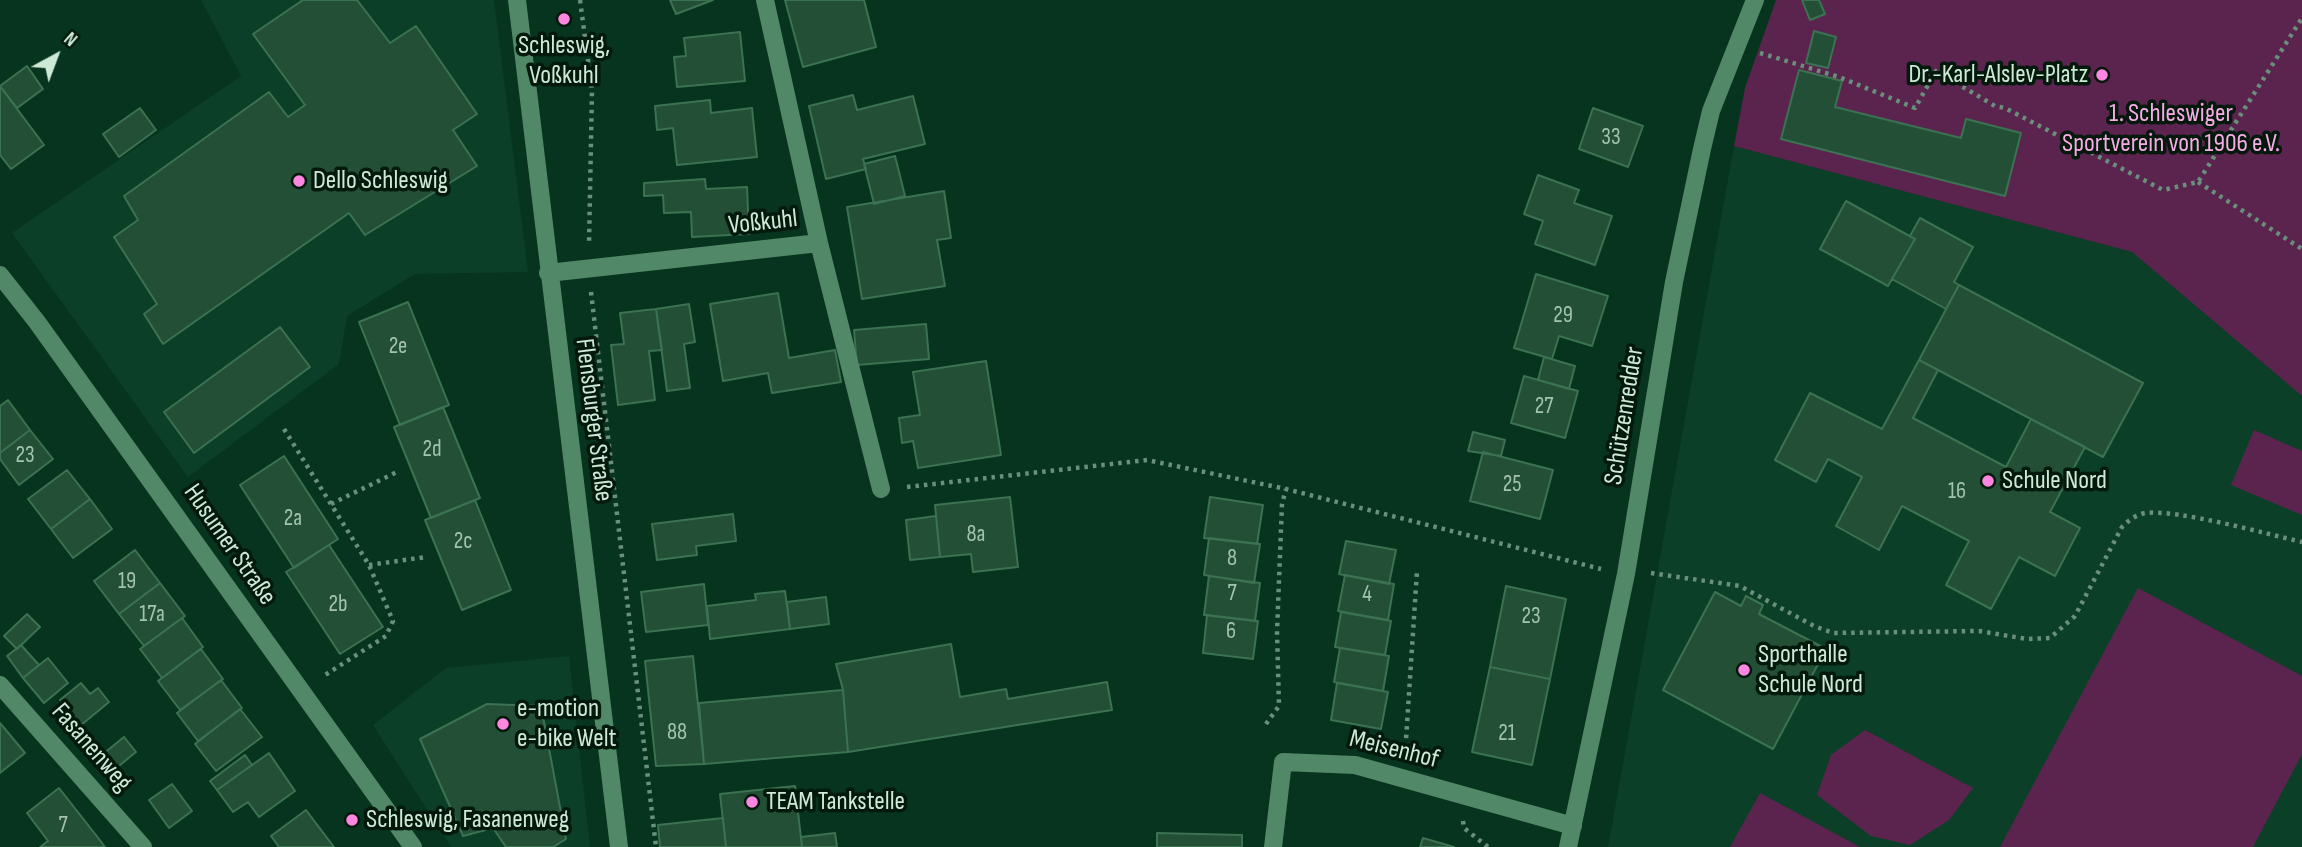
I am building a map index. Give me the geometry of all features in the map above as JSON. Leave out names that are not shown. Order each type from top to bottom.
[{"type":"street","name":"Flensburger Straße","points":[[517,0],[619,847]]},
{"type":"street","name":"Voßkuhl","points":[[548,273],[819,243],[765,0]]},
{"type":"street","name":"Schützenredder","points":[[1568,847],[1626,574],[1674,282],[1711,111],[1755,0]]},
{"type":"street","points":[[819,243],[881,489]]},
{"type":"street","name":"Husumer Straße","points":[[0,275],[37,321],[413,847]]},
{"type":"street","name":"Fasanenweg","points":[[0,685],[143,847]]},
{"type":"street","name":"Meisenhof","points":[[1273,847],[1283,762],[1355,765],[1573,826]]},
{"type":"path","points":[[580,0],[592,90],[588,269],[656,847]]},
{"type":"path","points":[[1735,45],[1839,77],[1915,108],[1936,71],[1995,106],[2005,108],[2163,190],[2198,182],[2302,18]]},
{"type":"path","points":[[2198,182],[2302,249]]},
{"type":"path","points":[[284,429],[369,565],[393,621],[386,636],[331,671]]},
{"type":"path","points":[[881,489],[1147,460],[1286,489],[1626,574],[1646,573],[1740,586],[1814,626],[1833,633],[1979,631],[2027,639],[2050,638],[2075,616],[2122,527],[2133,517],[2147,513],[2188,518],[2302,542]]},
{"type":"path","points":[[331,504],[397,472]]},
{"type":"path","points":[[1266,724],[1279,706],[1277,632],[1282,504],[1286,489]]},
{"type":"path","points":[[369,565],[426,557]]},
{"type":"path","points":[[1403,778],[1417,571]]},
{"type":"shaded area","points":[[201,0],[494,0],[528,272],[415,274],[347,316],[339,364],[188,477],[12,233],[241,76]]},
{"type":"shaded area","name":"Schule Nord","points":[[1734,146],[2132,252],[2302,396],[2302,847],[1608,847]]},
{"type":"shaded area","points":[[569,656],[590,847],[451,847],[373,725],[446,668]]},
{"type":"green space","name":"1. Schleswiger Sportverein von 1906 e.V.","points":[[1776,0],[2302,0],[2302,396],[2132,252],[1734,146],[1745,88]]},
{"type":"green space","points":[[2254,430],[2302,451],[2302,515],[2231,485]]},
{"type":"green space","points":[[2138,588],[2302,676],[2302,754],[2253,847],[2000,847]]},
{"type":"green space","points":[[1865,730],[1973,788],[1949,820],[1910,845],[1871,836],[1817,795],[1831,755]]},
{"type":"green space","points":[[1760,793],[1860,847],[1730,847]]},
{"type":"building","name":"Dello Schleswig","points":[[303,0],[357,0],[390,43],[416,26],[477,114],[453,130],[477,166],[365,235],[349,213],[163,344],[144,314],[157,304],[114,237],[138,220],[124,196],[269,92],[288,117],[305,105],[253,34]]},
{"type":"building","points":[[670,0],[713,0],[676,14]]},
{"type":"building","points":[[785,0],[864,0],[876,47],[803,67]]},
{"type":"building","points":[[1802,0],[1819,0],[1825,14],[1810,20]]},
{"type":"building","points":[[1814,31],[1836,37],[1828,68],[1806,63]]},
{"type":"building","points":[[740,32],[745,81],[677,87],[674,57],[686,56],[684,38]]},
{"type":"building","points":[[27,66],[43,89],[17,108],[0,86]]},
{"type":"building","points":[[1799,70],[1842,81],[1835,107],[1961,138],[1966,119],[2021,133],[2005,196],[1781,139]]},
{"type":"building","points":[[0,86],[44,145],[11,169],[0,155]]},
{"type":"building","points":[[853,95],[857,110],[913,96],[925,144],[863,159],[866,169],[826,179],[809,106]]},
{"type":"building","points":[[710,100],[711,113],[752,108],[757,157],[677,165],[673,128],[657,130],[655,106]]},
{"type":"building","points":[[140,108],[156,130],[119,157],[103,134]]},
{"type":"building","points":[[1593,108],[1643,126],[1628,167],[1579,149]]},
{"type":"building","points":[[895,156],[905,196],[874,204],[864,164]]},
{"type":"building","points":[[1538,175],[1579,190],[1574,203],[1612,216],[1595,265],[1535,244],[1543,221],[1524,214]]},
{"type":"building","points":[[705,179],[706,189],[747,187],[749,234],[692,237],[691,212],[664,213],[663,195],[644,196],[644,183]]},
{"type":"building","points":[[944,191],[951,238],[937,240],[945,286],[862,299],[847,207]]},
{"type":"building","points":[[1846,201],[1915,239],[1888,286],[1820,249]]},
{"type":"building","points":[[1920,218],[1973,247],[1954,282],[1959,285],[1946,309],[1892,279],[1915,239],[1910,236]]},
{"type":"building","points":[[1536,274],[1608,296],[1592,346],[1559,336],[1552,359],[1514,348]]},
{"type":"building","points":[[1959,285],[2143,383],[2103,457],[1919,360]]},
{"type":"building","points":[[778,293],[789,358],[835,350],[841,382],[772,393],[768,373],[723,381],[710,304]]},
{"type":"building","points":[[408,302],[449,405],[400,425],[359,322]]},
{"type":"building","points":[[689,304],[695,342],[684,344],[690,388],[667,391],[656,309]]},
{"type":"building","points":[[656,309],[662,350],[649,351],[655,400],[618,405],[611,345],[624,344],[620,313]]},
{"type":"building","points":[[926,324],[929,359],[857,365],[854,330]]},
{"type":"building","points":[[280,327],[310,367],[194,453],[164,412]]},
{"type":"building","points":[[1544,357],[1575,366],[1569,389],[1538,380]]},
{"type":"building","points":[[1919,360],[1938,370],[1913,418],[2006,467],[2031,419],[2085,447],[2050,512],[2080,528],[2055,576],[2019,557],[1991,609],[1946,585],[1969,541],[1902,506],[1879,550],[1836,526],[1862,477],[1828,459],[1816,482],[1775,460],[1810,393],[1882,429]]},
{"type":"building","points":[[986,361],[1001,455],[918,468],[913,441],[902,443],[899,418],[920,415],[913,372]]},
{"type":"building","points":[[1524,376],[1578,391],[1565,438],[1511,423]]},
{"type":"building","points":[[8,400],[30,430],[0,453],[0,406]]},
{"type":"building","points":[[443,407],[480,498],[431,518],[394,427]]},
{"type":"building","points":[[30,430],[53,459],[19,485],[0,459],[0,453]]},
{"type":"building","points":[[1473,432],[1505,440],[1501,456],[1468,451]]},
{"type":"building","points":[[1483,452],[1553,470],[1540,519],[1470,501]]},
{"type":"building","points":[[284,456],[338,539],[294,568],[240,485]]},
{"type":"building","points":[[67,470],[90,499],[51,529],[28,499]]},
{"type":"building","points":[[1010,497],[1018,567],[973,572],[971,554],[940,557],[935,505]]},
{"type":"building","points":[[1210,497],[1263,505],[1257,544],[1204,538]]},
{"type":"building","points":[[90,499],[112,529],[73,558],[51,529]]},
{"type":"building","points":[[475,500],[511,590],[462,610],[425,520]]},
{"type":"building","points":[[733,514],[736,541],[696,546],[697,555],[657,560],[652,524]]},
{"type":"building","points":[[936,516],[940,557],[910,560],[906,520]]},
{"type":"building","points":[[1209,538],[1260,544],[1254,583],[1204,575]]},
{"type":"building","points":[[1346,541],[1396,550],[1389,584],[1339,574]]},
{"type":"building","points":[[329,545],[383,627],[340,654],[286,572]]},
{"type":"building","points":[[135,550],[160,583],[119,614],[94,581]]},
{"type":"building","points":[[1345,575],[1394,584],[1388,620],[1338,611]]},
{"type":"building","points":[[1209,576],[1260,583],[1255,621],[1204,615]]},
{"type":"building","points":[[160,583],[185,616],[144,646],[119,614]]},
{"type":"building","points":[[704,584],[708,625],[646,632],[641,592]]},
{"type":"building","points":[[1506,586],[1566,599],[1550,679],[1490,667]]},
{"type":"building","points":[[785,591],[790,629],[710,639],[707,606],[756,600],[755,594]]},
{"type":"building","name":"Sporthalle Schule Nord","points":[[1715,592],[1741,606],[1746,596],[1763,605],[1759,614],[1826,649],[1773,749],[1663,690]]},
{"type":"building","points":[[826,597],[829,624],[790,629],[787,602]]},
{"type":"building","points":[[1341,612],[1391,621],[1385,655],[1335,647]]},
{"type":"building","points":[[27,614],[40,627],[17,649],[4,636]]},
{"type":"building","points":[[1207,615],[1258,621],[1253,659],[1203,653]]},
{"type":"building","points":[[182,618],[203,647],[162,678],[140,649]]},
{"type":"building","points":[[951,644],[960,697],[1006,689],[1008,699],[1107,682],[1112,710],[848,752],[843,690],[836,664]]},
{"type":"building","points":[[21,645],[39,665],[23,678],[7,656]]},
{"type":"building","points":[[1340,648],[1389,656],[1383,691],[1334,682]]},
{"type":"building","points":[[201,649],[223,679],[180,710],[158,681]]},
{"type":"building","points":[[693,656],[704,764],[656,766],[645,661]]},
{"type":"building","points":[[48,658],[68,683],[44,703],[23,678]]},
{"type":"building","points":[[1490,667],[1550,679],[1532,765],[1472,752]]},
{"type":"building","points":[[221,680],[242,708],[198,741],[177,713]]},
{"type":"building","points":[[81,683],[90,694],[98,688],[109,702],[80,726],[60,700]]},
{"type":"building","points":[[1337,683],[1388,692],[1381,729],[1331,720]]},
{"type":"building","points":[[843,690],[848,752],[704,764],[699,703]]},
{"type":"building","points":[[487,704],[541,706],[566,839],[553,847],[506,847],[493,828],[463,836],[420,739]]},
{"type":"building","points":[[240,709],[262,737],[216,771],[195,744]]},
{"type":"building","points":[[0,723],[25,753],[0,773]]},
{"type":"building","points":[[124,737],[136,752],[109,774],[97,759]]},
{"type":"building","points":[[269,753],[295,791],[259,817],[248,802],[233,812],[217,790]]},
{"type":"building","points":[[245,755],[252,765],[217,790],[210,781]]},
{"type":"building","points":[[172,784],[192,811],[169,828],[149,800]]},
{"type":"building","points":[[795,786],[802,847],[726,847],[720,794]]},
{"type":"building","points":[[59,788],[105,847],[40,847],[48,841],[27,813]]},
{"type":"building","points":[[306,810],[334,847],[279,847],[271,836]]},
{"type":"building","points":[[723,818],[726,847],[660,847],[658,825]]},
{"type":"building","points":[[835,833],[837,847],[802,847],[801,837]]},
{"type":"building","points":[[1157,833],[1242,835],[1242,847],[1157,847]]},
{"type":"building","points":[[1423,838],[1454,847],[1420,847]]},
{"type":"place","name":"Schleswig, Voßkuhl","points":[[564,19]]},
{"type":"place","name":"Dr.-Karl-Alslev-Platz","points":[[2102,75]]},
{"type":"place","name":"Dello Schleswig","points":[[299,181]]},
{"type":"place","name":"Schule Nord","points":[[1988,481]]},
{"type":"place","name":"Sporthalle Schule Nord","points":[[1744,670]]},
{"type":"place","name":"e-motion e-bike Welt","points":[[503,724]]},
{"type":"place","name":"TEAM Tankstelle","points":[[752,802]]},
{"type":"place","name":"Schleswig, Fasanenweg","points":[[352,820]]}]
